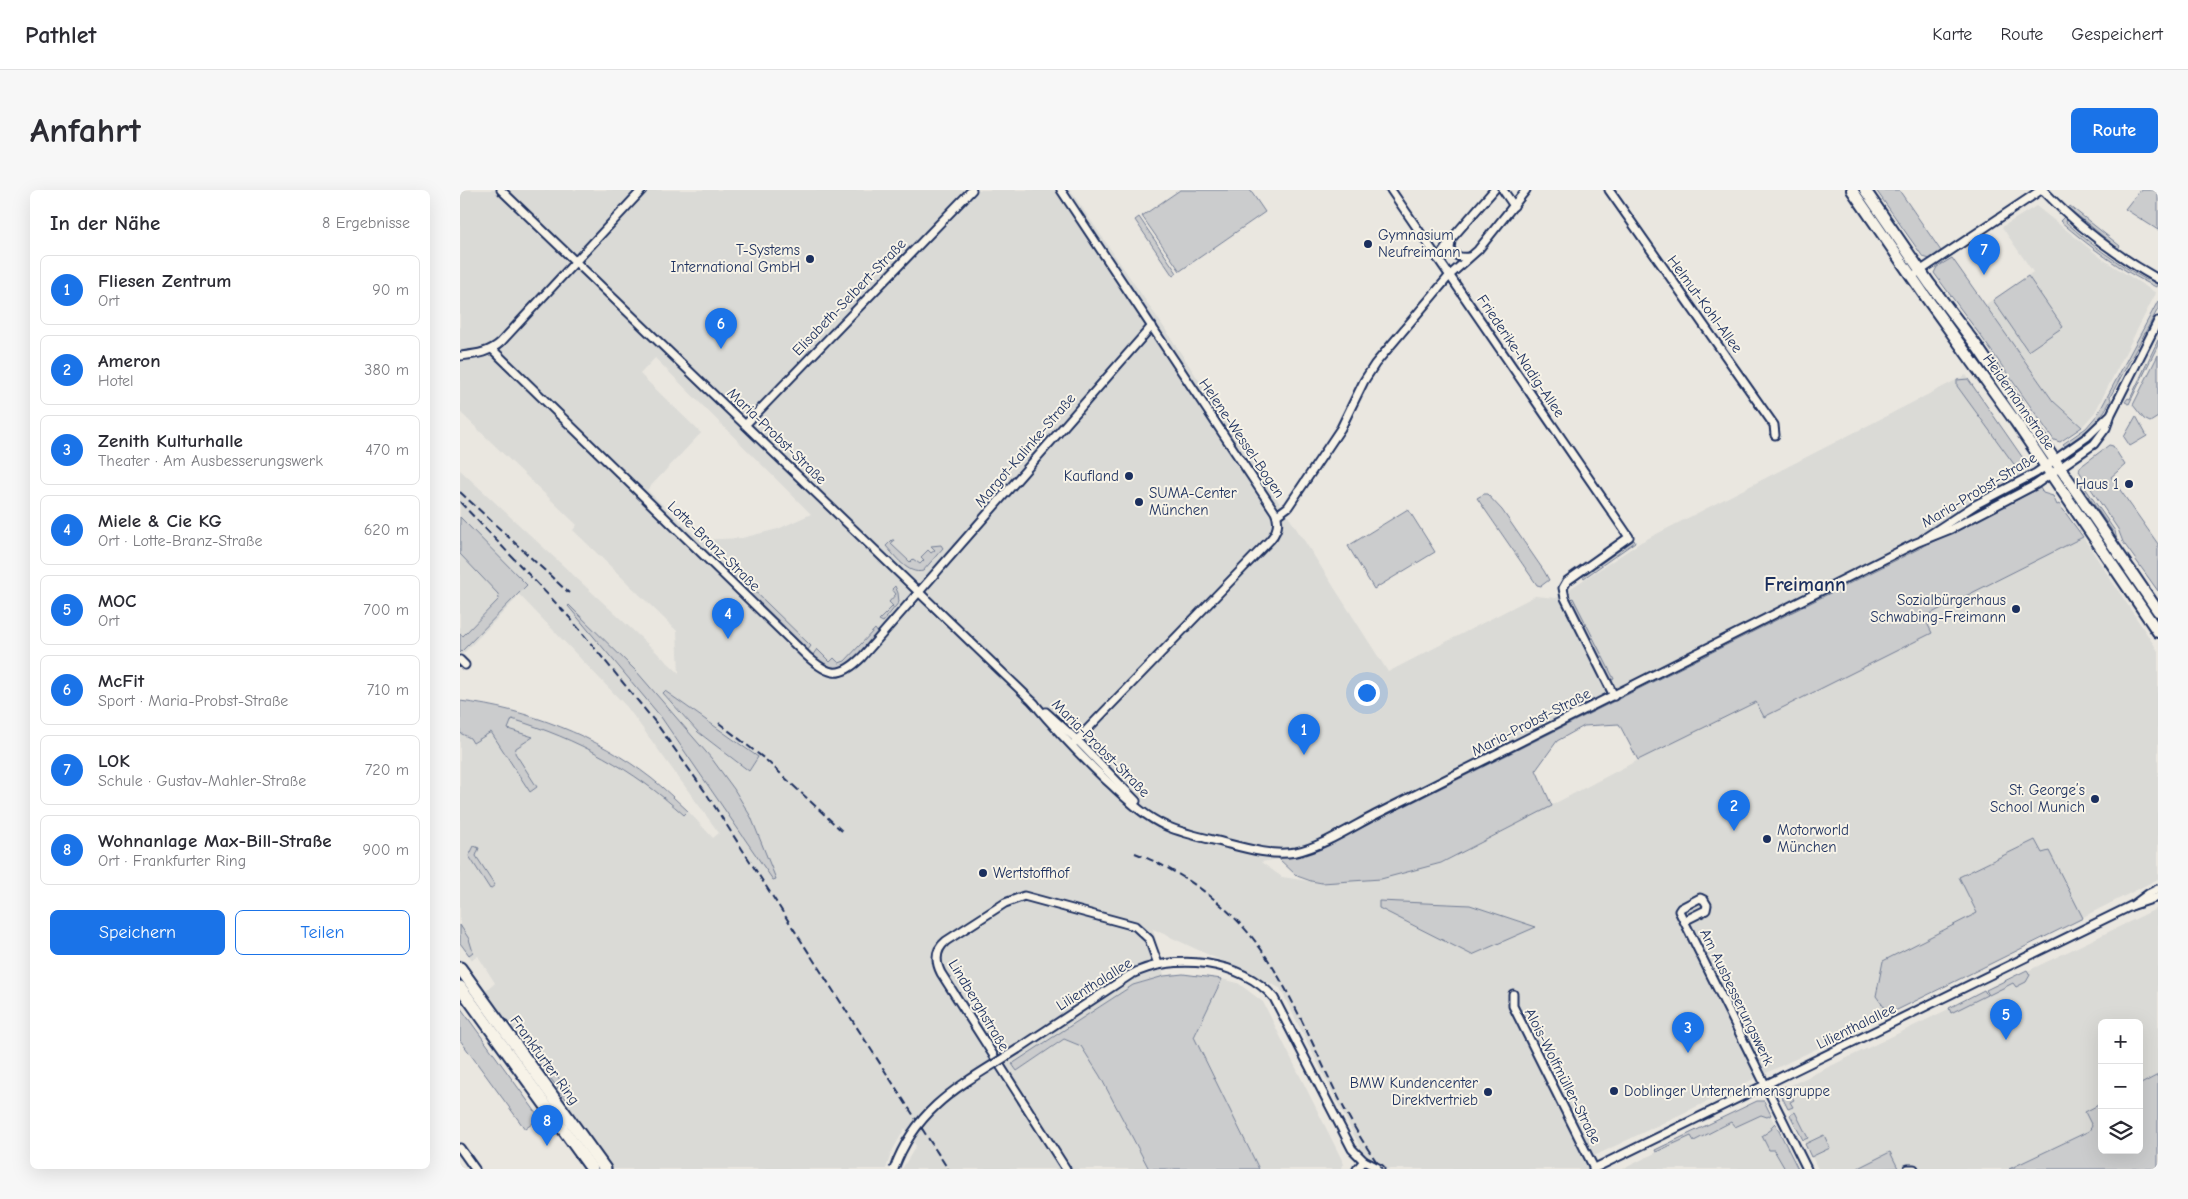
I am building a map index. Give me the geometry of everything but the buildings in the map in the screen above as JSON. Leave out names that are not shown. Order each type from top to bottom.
[{"type":"main road","name":"Heidemannstraße","points":[[1852,190],[2158,632]]},
{"type":"main road","name":"Heidemannstraße","points":[[1865,190],[1921,271],[1976,345],[2156,605]]},
{"type":"main road","name":"Frankfurter Ring","points":[[460,968],[604,1168]]},
{"type":"main road","name":"Frankfurter Ring","points":[[460,987],[592,1169]]},
{"type":"street","name":"Maria-Probst-Straße","points":[[501,190],[1034,702],[1127,800],[1147,815],[1186,834],[1266,853],[1296,852],[1316,845],[1916,544],[1975,505],[2022,481],[2048,471],[2058,464]]},
{"type":"street","points":[[460,356],[482,353],[492,349],[642,190]]},
{"type":"street","name":"Elisabeth-Selbert-Straße","points":[[746,424],[972,190]]},
{"type":"street","name":"Helene-Wessel-Bogen","points":[[1060,190],[1277,515],[1277,529],[1270,540],[1074,743]]},
{"type":"street","name":"Friederike-Nadig-Allee","points":[[1391,190],[1629,537],[1567,581],[1563,588],[1564,597],[1614,696]]},
{"type":"street","points":[[1438,258],[1450,241],[1494,190]]},
{"type":"street","points":[[1503,190],[1514,206]]},
{"type":"street","points":[[1277,515],[1288,507],[1336,435],[1375,364],[1450,275],[1470,257],[1526,190]]},
{"type":"street","name":"Helmut-Kohl-Allee","points":[[1609,190],[1774,426],[1775,435]]},
{"type":"street","points":[[1911,277],[2042,190],[2071,218],[2098,240],[2126,260],[2158,279]]},
{"type":"street","points":[[1450,241],[1450,249],[1456,256],[1461,258],[1470,257]]},
{"type":"street","points":[[2058,464],[2097,441],[2106,428],[2111,414],[2158,321]]},
{"type":"street","name":"Margot-Kalinke-Straße","points":[[919,592],[1152,326]]},
{"type":"street","name":"Lotte-Branz-Straße","points":[[492,349],[807,656],[825,670],[838,674],[851,669],[919,592]]},
{"type":"street","points":[[2058,464],[2111,414]]},
{"type":"street","name":"Lilienthalallee","points":[[2131,906],[2158,889]]},
{"type":"street","name":"Lindberghstraße","points":[[1066,1169],[940,973],[936,958],[937,953],[942,944],[951,937],[1005,903],[1024,896],[1135,926],[1149,939],[1158,964]]},
{"type":"street","name":"Lilienthalallee","points":[[1594,1168],[2131,906],[2158,897]]},
{"type":"street","name":"Am Ausbesserungswerk","points":[[1684,921],[1706,910],[1707,906],[1704,900],[1700,898],[1681,908],[1679,912],[1807,1169]]},
{"type":"street","name":"Lilienthalallee","points":[[894,1169],[911,1133],[934,1106],[950,1092],[1130,975],[1158,964],[1187,963],[1228,969],[1247,975],[1270,992],[1283,1011],[1348,1143],[1364,1160],[1380,1169]]},
{"type":"street","name":"Alois-Wolfmüller-Straße","points":[[1513,994],[1513,1006],[1594,1168]]},
{"type":"street","points":[[460,1148],[475,1169]]},
{"type":"street","points":[[1357,1169],[1364,1160]]},
{"type":"street","points":[[1908,1169],[1914,1169]]},
{"type":"shaded area","points":[[460,190],[1070,190],[1163,326],[1388,672],[1535,596],[1556,598],[1641,542],[1966,375],[2043,487],[1329,844],[1297,856],[1261,862],[1282,877],[1322,883],[1441,863],[1638,760],[2083,537],[2158,651],[2158,879],[1949,985],[1586,1160],[1591,1169],[1368,1169],[1362,1151],[1280,988],[1153,929],[1164,976],[1133,985],[1012,1064],[1017,1071],[1064,1039],[1081,1046],[1096,1069],[1149,1169],[902,1169],[916,1146],[905,1128],[891,1153],[886,1169],[607,1169],[483,994],[495,983],[478,956],[472,960],[460,943],[460,702],[518,714],[650,778],[688,811],[713,838],[719,833],[627,707],[460,533],[460,470],[679,673],[677,631],[573,530],[577,525],[460,412]],"holes":[[[655,358],[811,514],[778,529],[742,538],[700,540],[647,490],[701,433],[640,374]],[[665,691],[758,757],[749,771],[698,732],[663,693]]]},
{"type":"shaded area","points":[[1180,190],[1250,190],[1265,212],[1180,271],[1142,216]]},
{"type":"shaded area","points":[[1876,190],[1899,190],[1941,251],[1930,259],[1923,257]]},
{"type":"shaded area","points":[[2140,190],[2158,190],[2158,230],[2125,209]]},
{"type":"shaded area","points":[[2036,206],[2104,260],[2156,293],[2095,412],[2082,427],[2053,401],[1985,305],[2033,272],[2002,227]]},
{"type":"shaded area","points":[[2070,206],[2120,246],[2117,250],[2115,246],[2072,211],[2068,210]]},
{"type":"shaded area","points":[[1139,217],[1177,273],[1173,276],[1135,220]]},
{"type":"shaded area","points":[[2064,217],[2067,219],[2066,222],[2075,230],[2115,261],[2147,280],[2150,279],[2158,283],[2156,287],[2118,266],[2094,249],[2060,221]]},
{"type":"shaded area","points":[[1952,258],[2053,401],[2082,427],[2060,442],[2054,440],[1934,273],[1937,267]]},
{"type":"shaded area","points":[[2028,276],[2063,327],[2028,351],[1993,300]]},
{"type":"shaded area","points":[[2158,301],[2158,309],[2110,397],[2111,400],[2106,408],[2091,426],[2065,446],[2063,444],[2086,428],[2098,414]]},
{"type":"shaded area","points":[[2158,340],[2158,345],[2129,404],[2125,402],[2128,398],[2130,399]]},
{"type":"shaded area","points":[[2158,355],[2158,417],[2150,422],[2144,419],[2133,405]]},
{"type":"shaded area","points":[[1968,379],[2025,461],[2022,470],[2019,471],[1957,386],[1957,380]]},
{"type":"shaded area","points":[[2136,416],[2147,436],[2130,446],[2124,437]]},
{"type":"shaded area","points":[[2109,445],[2113,446],[2125,465],[2111,477],[2158,544],[2158,591],[2123,542],[2118,529],[2079,471],[2080,467]]},
{"type":"shaded area","points":[[2077,476],[2115,531],[2117,541],[2155,596],[2151,594],[2115,541],[2113,532],[2075,477]]},
{"type":"shaded area","points":[[2063,485],[2134,585],[2150,604],[2156,615],[2158,626]]},
{"type":"shaded area","points":[[2040,488],[2043,493],[2053,496],[2057,505],[2059,504],[2083,537],[1924,617],[1932,633],[1764,717],[1756,702],[1638,760],[1619,724],[1584,726],[1557,741],[1536,770],[1552,806],[1441,863],[1381,879],[1322,883],[1297,876],[1278,858],[1297,856],[1329,844]]},
{"type":"shaded area","points":[[1487,494],[1502,510],[1544,571],[1549,580],[1541,586],[1537,585],[1477,498]]},
{"type":"shaded area","points":[[1408,509],[1435,552],[1374,589],[1348,546]]},
{"type":"shaded area","points":[[460,517],[527,585],[460,653],[460,634],[463,636],[499,599],[498,594],[460,554]]},
{"type":"shaded area","points":[[460,540],[517,598],[460,657]]},
{"type":"shaded area","points":[[894,540],[891,544],[910,562],[913,559],[920,564],[924,560],[921,557],[928,550],[931,553],[935,550],[931,546],[941,545],[943,548],[923,571],[917,571],[902,564],[886,546]]},
{"type":"shaded area","points":[[1634,540],[1635,542],[1584,578],[1581,574],[1594,565],[1596,567]]},
{"type":"shaded area","points":[[731,568],[811,646],[807,651],[729,575],[727,571]]},
{"type":"shaded area","points":[[895,586],[899,602],[883,622],[879,620],[893,606],[889,602],[896,594],[892,589]]},
{"type":"shaded area","points":[[1573,598],[1614,679],[1610,681],[1569,600]]},
{"type":"shaded area","points":[[569,605],[637,672],[712,759],[734,789],[751,817],[776,879],[773,880],[661,717]]},
{"type":"shaded area","points":[[875,629],[879,634],[850,664],[842,667],[833,667],[823,664],[812,656],[817,649],[830,662],[834,658],[839,663],[845,661]]},
{"type":"shaded area","points":[[665,691],[758,757],[749,771],[698,732],[663,693]]},
{"type":"shaded area","points":[[460,701],[511,710],[585,737],[630,763],[656,782],[688,811],[684,815],[645,783],[604,757],[560,736],[512,719],[508,729],[533,737],[516,748],[515,753],[537,787],[530,792],[491,732],[473,743],[470,738],[460,733]]},
{"type":"shaded area","points":[[2035,840],[2042,853],[2049,851],[2083,918],[1889,1014],[1876,996],[1883,961],[1977,913],[1959,877]]},
{"type":"shaded area","points":[[474,846],[479,848],[476,856],[495,885],[490,889],[469,856]]},
{"type":"shaded area","points":[[1379,901],[1470,905],[1536,927],[1472,955],[1379,908]]},
{"type":"shaded area","points":[[2158,908],[2158,1075],[2143,1083],[2143,1019],[2098,1019],[2098,1112],[2089,1131],[2009,1169],[1818,1169],[1783,1098],[1784,1090]]},
{"type":"shaded area","points":[[460,925],[469,939],[473,952],[469,955],[460,943]]},
{"type":"shaded area","points":[[2027,970],[2030,975],[2026,982],[2016,987],[2013,983],[1989,995],[1986,990]]},
{"type":"shaded area","points":[[1183,974],[1222,979],[1194,1037],[1259,1169],[1149,1169],[1100,1076],[1081,1046],[1064,1039],[1017,1071],[1012,1064],[1133,985],[1164,976]]},
{"type":"shaded area","points":[[1222,979],[1238,983],[1263,1002],[1344,1164],[1341,1169],[1259,1169],[1193,1039]]},
{"type":"shaded area","points":[[1984,990],[1987,995],[1951,1013],[1949,1008]]},
{"type":"shaded area","points":[[460,1007],[540,1118],[525,1129],[460,1040]]},
{"type":"shaded area","points":[[541,1052],[575,1100],[569,1103],[536,1059]]},
{"type":"shaded area","points":[[2158,1075],[2158,1167],[2153,1169],[2009,1169],[2089,1131],[2092,1126],[2085,1112],[2098,1105],[2098,1154],[2143,1154],[2143,1083]]},
{"type":"shaded area","points":[[1785,1086],[1794,1100],[1790,1102],[1793,1107],[1788,1109],[1781,1095],[1782,1089]]},
{"type":"shaded area","points":[[1757,1101],[1764,1101],[1771,1115],[1767,1117],[1761,1115],[1735,1127],[1731,1122],[1694,1141],[1691,1136],[1656,1152],[1655,1150]]},
{"type":"shaded area","points":[[1763,1101],[1798,1169],[1623,1169],[1757,1102]]},
{"type":"shaded area","points":[[1795,1112],[1808,1138],[1803,1140],[1790,1115]]},
{"type":"shaded area","points":[[1775,1123],[1798,1169],[1785,1169],[1774,1150],[1769,1150],[1762,1136],[1772,1129],[1771,1127]]},
{"type":"shaded area","points":[[1824,1135],[1830,1148],[1811,1157],[1805,1144]]},
{"type":"shaded area","points":[[1890,1152],[1898,1168],[1858,1168]]},
{"type":"railway","points":[[460,492],[569,593]]},
{"type":"railway","points":[[460,502],[570,618],[656,723],[706,793],[948,1169]]},
{"type":"railway","points":[[719,723],[766,760],[842,831]]},
{"type":"railway","points":[[1135,853],[1174,872],[1209,895],[1226,909],[1255,941],[1283,984],[1336,1092],[1365,1144],[1382,1169]]},
{"type":"place","name":"Gymnasium Neufreimann","points":[[1368,244]]},
{"type":"place","name":"T-Systems International GmbH","points":[[810,259]]},
{"type":"place","name":"LOK","points":[[1984,275]]},
{"type":"place","name":"McFit","points":[[721,349]]},
{"type":"place","name":"Kaufland","points":[[1129,476]]},
{"type":"place","name":"Haus 1","points":[[2129,484]]},
{"type":"place","name":"SUMA-Center München","points":[[1139,502]]},
{"type":"place","name":"Sozialbürgerhaus Schwabing-Freimann","points":[[2016,609]]},
{"type":"place","name":"Miele & Cie KG","points":[[728,639]]},
{"type":"place","name":"Fliesen Zentrum","points":[[1304,755]]},
{"type":"place","name":"St. George’s School Munich","points":[[2095,799]]},
{"type":"place","name":"Ameron","points":[[1734,831]]},
{"type":"place","name":"Motorworld München","points":[[1767,839]]},
{"type":"place","name":"Wertstoffhof","points":[[983,873]]},
{"type":"place","name":"MOC","points":[[2006,1040]]},
{"type":"place","name":"Zenith Kulturhalle","points":[[1688,1053]]},
{"type":"place","name":"Doblinger Unternehmensgruppe","points":[[1614,1091]]},
{"type":"place","name":"BMW Kundencenter Direktvertrieb","points":[[1488,1092]]},
{"type":"place","name":"Wohnanlage Max-Bill-Straße","points":[[547,1146]]},
{"type":"district","name":"Freimann","points":[[1805,584]]}]
